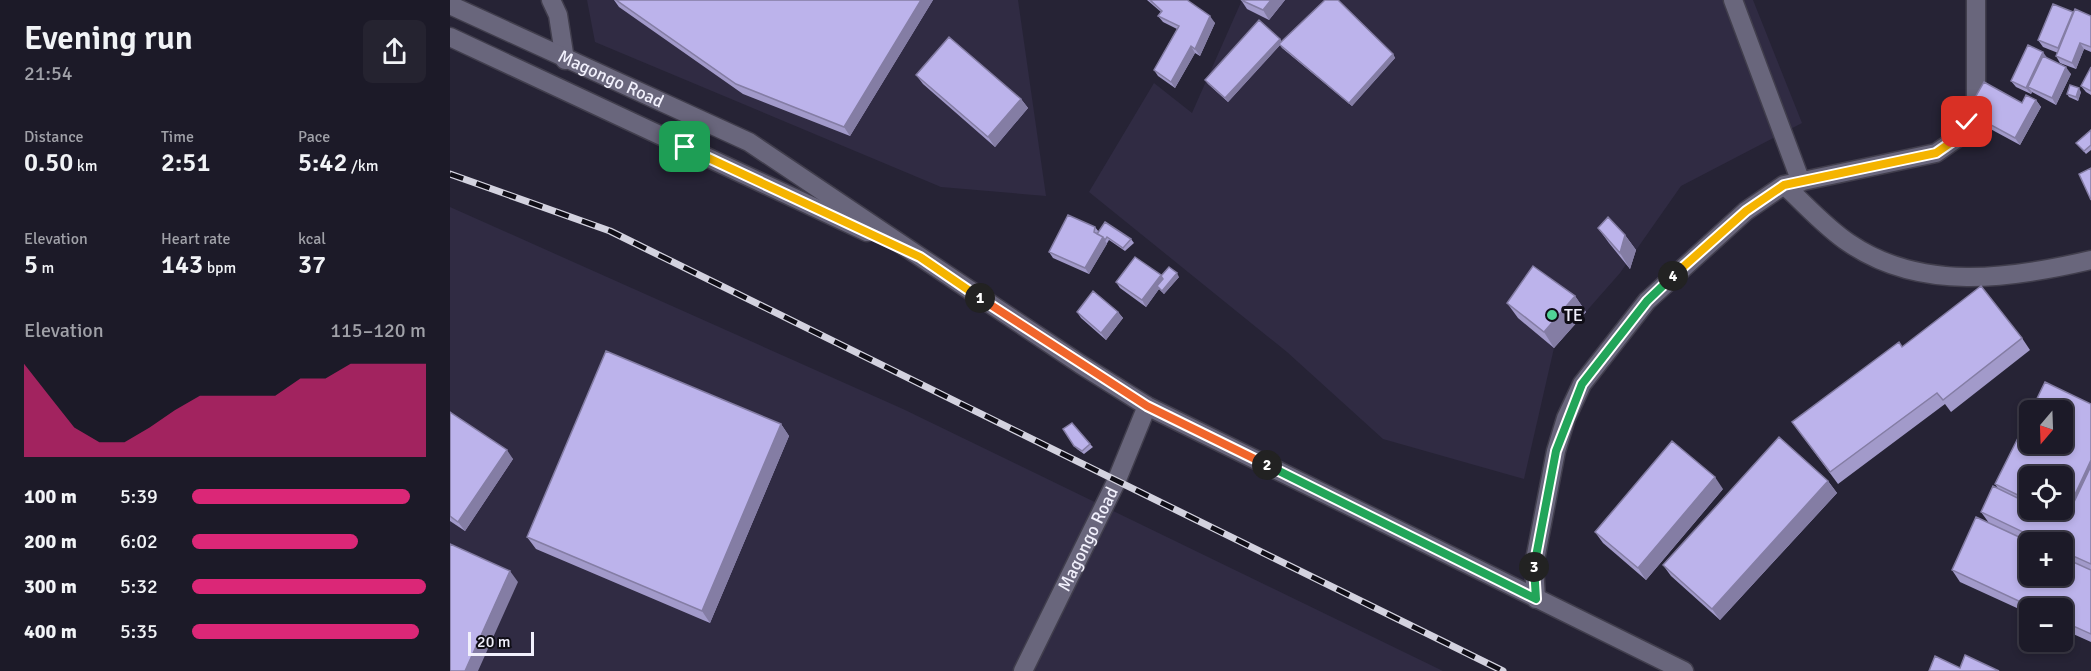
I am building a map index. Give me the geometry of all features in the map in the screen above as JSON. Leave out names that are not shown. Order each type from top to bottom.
[{"type":"street","points":[[551,0],[558,15],[565,60]]},
{"type":"street","points":[[1733,0],[1793,183],[1848,243],[1890,266],[1929,276],[1993,276],[2048,270],[2091,260]]},
{"type":"street","points":[[1536,599],[1534,565],[1556,451],[1582,384],[1647,301],[1746,211],[1793,183],[1936,153],[1956,139],[1976,100],[1976,0]]},
{"type":"street","name":"Magongo Road","points":[[450,5],[565,60],[749,142],[1147,406],[1684,671]]},
{"type":"street","name":"Magongo Road","points":[[450,37],[920,257]]},
{"type":"street","name":"Magongo Road","points":[[1023,671],[1116,482],[1147,406]]},
{"type":"shaded area","points":[[587,0],[1018,0],[1046,196],[941,187],[595,42]]},
{"type":"shaded area","points":[[1242,0],[1753,0],[1802,123],[1681,186],[1620,273],[1554,348],[1524,479],[1383,439],[1287,352],[1089,192],[1154,83],[1192,113]]},
{"type":"shaded area","points":[[450,207],[903,409],[1443,671],[450,671]]},
{"type":"building","points":[[616,0],[921,0],[844,127],[736,84]]},
{"type":"building","points":[[1150,0],[1187,0],[1210,16],[1195,49],[1191,46],[1171,82],[1154,70],[1179,26],[1158,16],[1162,11]]},
{"type":"building","points":[[1241,0],[1271,0],[1263,10]]},
{"type":"building","points":[[1325,0],[1338,0],[1393,54],[1349,103],[1279,44]]},
{"type":"building","points":[[2053,4],[2073,12],[2058,48],[2038,40]]},
{"type":"building","points":[[2075,9],[2091,16],[2091,47],[2080,43],[2072,63],[2056,56]]},
{"type":"building","points":[[1259,20],[1280,39],[1225,98],[1205,80]]},
{"type":"building","points":[[949,37],[1021,99],[988,137],[916,75]]},
{"type":"building","points":[[2028,45],[2043,52],[2026,88],[2011,81]]},
{"type":"building","points":[[2043,56],[2066,67],[2052,98],[2028,87]]},
{"type":"building","points":[[2091,67],[2091,91],[2081,86]]},
{"type":"building","points":[[1984,82],[2022,103],[2026,95],[2036,100],[2015,138],[1967,112]]},
{"type":"building","points":[[2070,85],[2079,88],[2076,97],[2067,94]]},
{"type":"building","points":[[2091,130],[2091,145],[2084,151],[2076,143]]},
{"type":"building","points":[[2091,168],[2091,200],[2079,174]]},
{"type":"building","points":[[1068,215],[1095,227],[1094,232],[1103,237],[1085,268],[1049,252]]},
{"type":"building","points":[[1608,217],[1625,235],[1620,253],[1598,228]]},
{"type":"building","points":[[1105,222],[1131,239],[1123,248],[1107,237],[1105,240],[1097,234]]},
{"type":"building","points":[[1135,257],[1161,275],[1142,300],[1116,282]]},
{"type":"building","points":[[1533,266],[1575,296],[1544,332],[1507,303]]},
{"type":"building","points":[[1169,267],[1177,273],[1162,291],[1157,286],[1163,279],[1161,276]]},
{"type":"building","points":[[1981,286],[2022,338],[1943,400],[1937,393],[1830,472],[1792,422],[1899,342],[1902,347]]},
{"type":"building","points":[[1093,291],[1118,312],[1101,333],[1077,312]]},
{"type":"building","points":[[606,351],[781,424],[702,611],[527,537]]},
{"type":"building","points":[[2045,382],[2091,404],[2091,460],[2073,499],[2073,466],[2019,466],[2019,496],[1995,484],[2019,436],[2019,454],[2073,454],[2073,400],[2036,400]]},
{"type":"building","points":[[450,412],[507,450],[458,522],[450,516]]},
{"type":"building","points":[[1072,423],[1090,444],[1082,451],[1074,446],[1063,429]]},
{"type":"building","points":[[1779,437],[1828,481],[1712,609],[1663,565]]},
{"type":"building","points":[[1672,441],[1715,477],[1638,568],[1595,532]]},
{"type":"building","points":[[2091,466],[2091,564],[2073,556],[2073,532],[2023,532],[1981,512],[1993,486],[2019,499],[2019,520],[2073,520],[2073,504]]},
{"type":"building","points":[[1976,517],[2019,537],[2019,586],[2073,586],[2073,562],[2091,570],[2091,634],[2073,626],[2073,598],[2019,598],[2019,601],[1952,570]]},
{"type":"building","points":[[450,544],[510,571],[465,671],[450,671]]},
{"type":"building","points":[[1965,655],[1999,671],[1929,671],[1935,656],[1960,668]]},
{"type":"railway","points":[[450,174],[610,231],[1503,671]]},
{"type":"place","name":"TE","points":[[1552,315]]},
{"type":"route","points":[[685,147],[920,257],[1147,406],[1536,599],[1534,565],[1556,451],[1566,418],[1582,384],[1607,349],[1647,301],[1691,258],[1746,211],[1784,185],[1936,153],[1956,139],[1967,122]]}]
